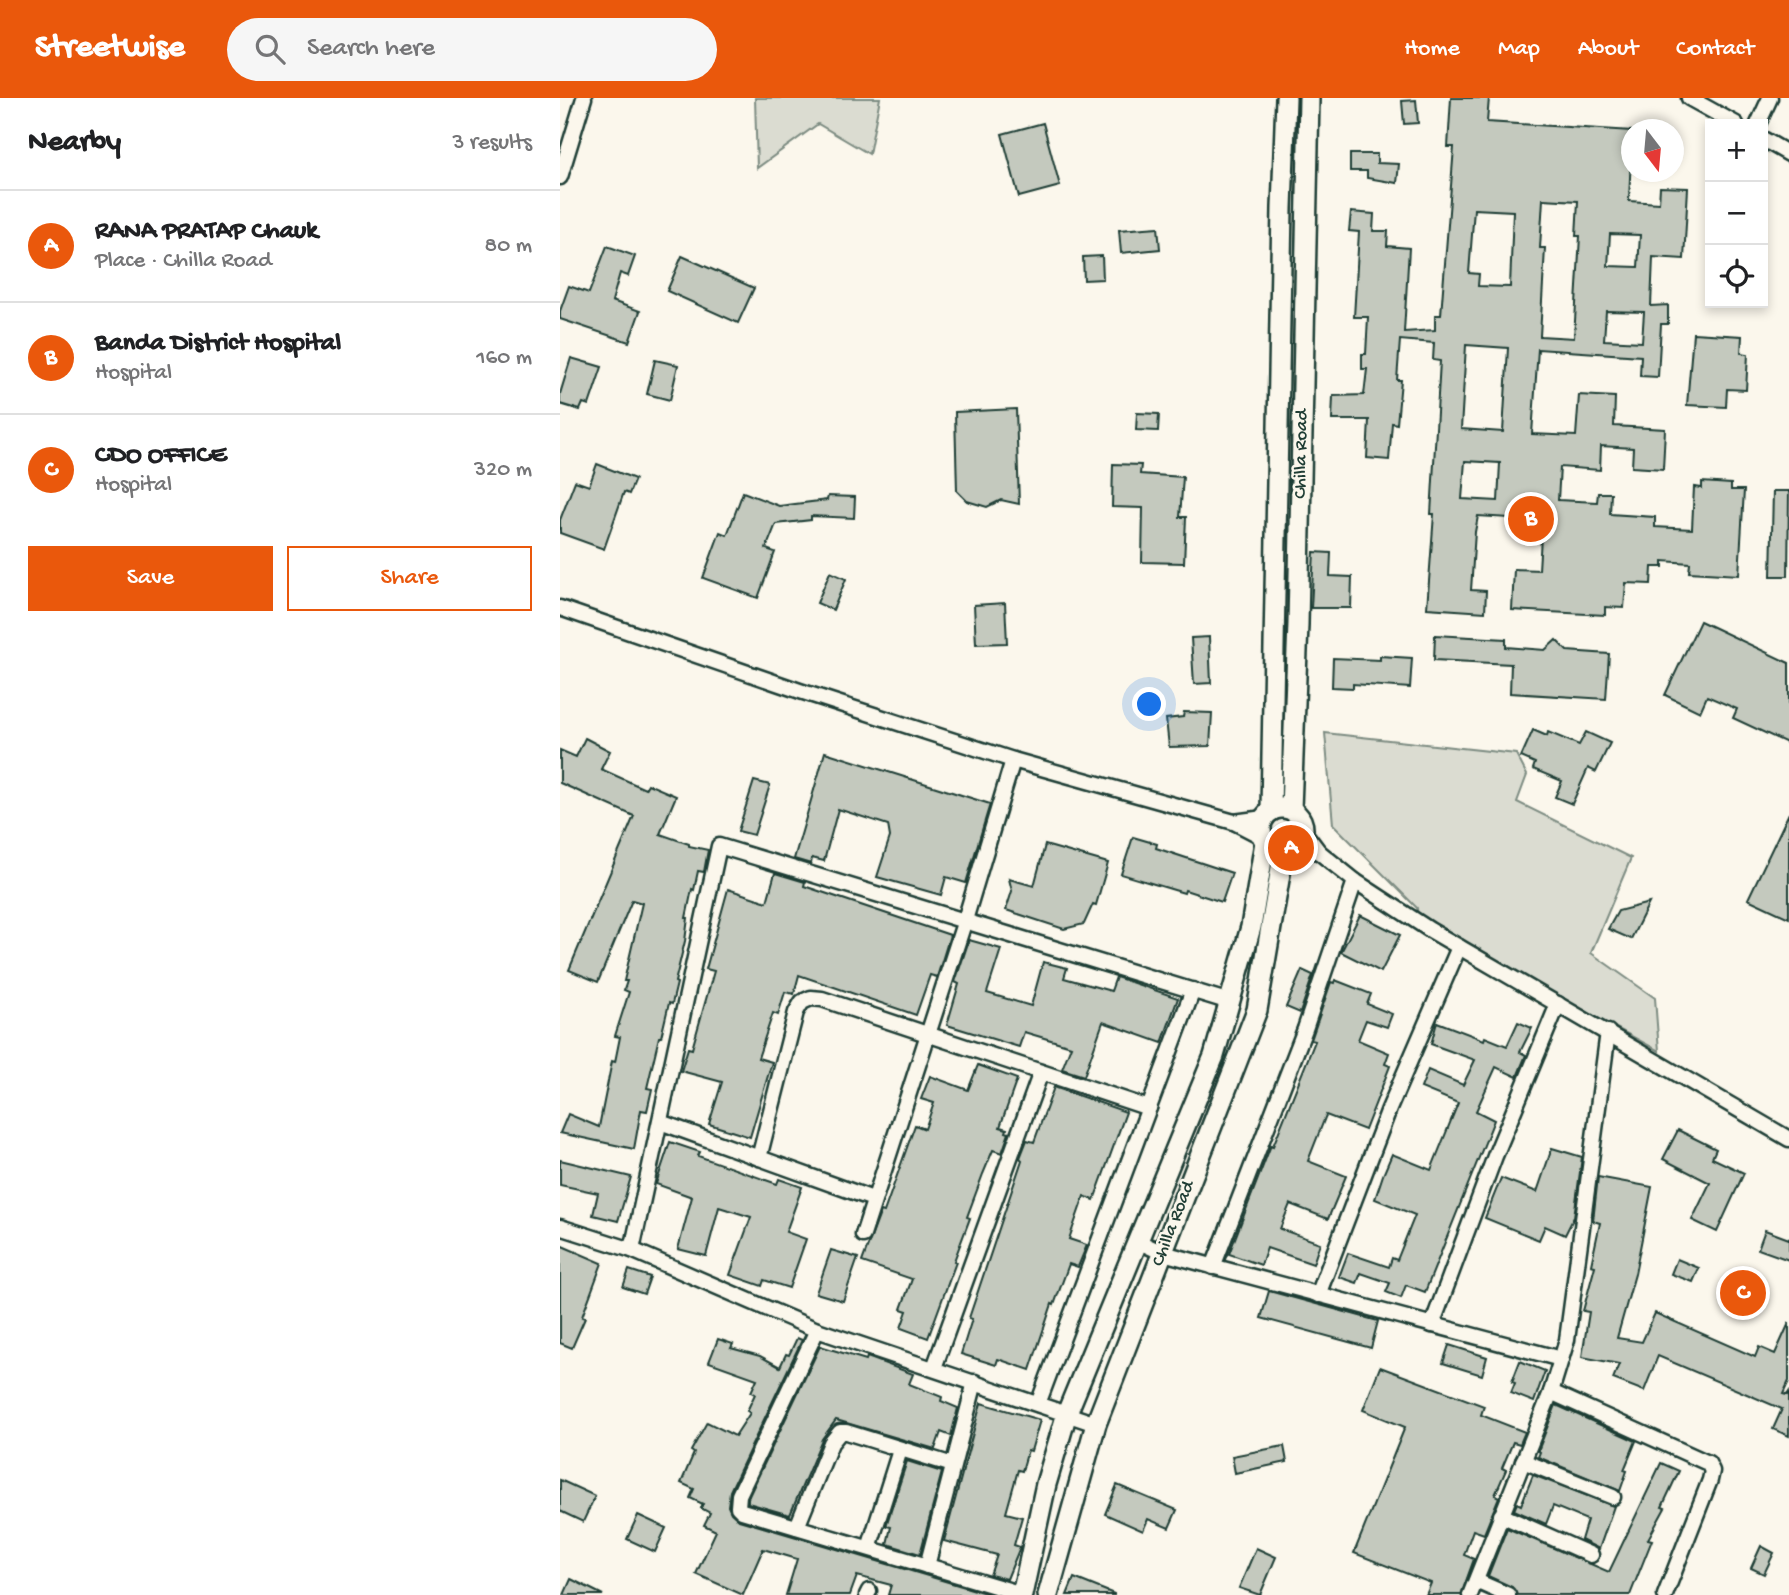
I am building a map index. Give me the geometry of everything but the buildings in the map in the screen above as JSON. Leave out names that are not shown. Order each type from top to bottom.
[{"type":"main road","points":[[1022,1594],[1046,1484],[1067,1413],[1214,1056],[1251,927],[1265,826],[1286,98]]},
{"type":"main road","name":"Chilla Road","points":[[1291,809],[1310,98]]},
{"type":"main road","points":[[1279,387],[1303,388]]},
{"type":"main road","points":[[1284,808],[1291,809],[1301,818],[1294,843],[1270,847],[1265,826],[1284,808]]},
{"type":"main road","name":"Chilla Road","points":[[1048,1595],[1096,1424],[1257,1010],[1294,843]]},
{"type":"street","points":[[560,177],[584,98]]},
{"type":"street","points":[[1689,98],[1727,119]]},
{"type":"street","points":[[1760,119],[1770,98]]},
{"type":"street","points":[[1768,142],[1789,154]]},
{"type":"street","points":[[560,608],[800,691],[1013,760],[1234,822],[1265,826]]},
{"type":"street","points":[[863,1234],[965,920],[1013,760]]},
{"type":"street","points":[[1294,843],[1319,852],[1355,881],[1459,947],[1789,1139]]},
{"type":"street","points":[[632,1250],[719,846],[1230,1002]]},
{"type":"street","points":[[1213,1267],[1305,1029],[1355,881]]},
{"type":"street","points":[[1318,1294],[1389,1109],[1459,947]]},
{"type":"street","points":[[1038,1404],[1192,990]]},
{"type":"street","points":[[760,1158],[796,1012],[802,1002],[811,998],[822,999],[1149,1108]]},
{"type":"street","points":[[1432,1325],[1495,1156],[1558,1004]]},
{"type":"street","points":[[1470,1595],[1551,1392],[1561,1359],[1570,1322],[1608,1032]]},
{"type":"street","points":[[934,1367],[1041,1072]]},
{"type":"street","points":[[660,1122],[873,1199]]},
{"type":"street","points":[[560,1227],[632,1250],[817,1330],[934,1367],[1096,1424]]},
{"type":"street","points":[[1137,1241],[1163,1253],[1213,1267],[1561,1359]]},
{"type":"street","points":[[817,1330],[738,1500],[738,1507],[742,1511],[1022,1594]]},
{"type":"street","points":[[927,1566],[975,1382]]},
{"type":"street","points":[[1551,1392],[1708,1463],[1712,1471],[1710,1480],[1665,1595]]},
{"type":"street","points":[[797,1527],[835,1435],[846,1432],[953,1465]]},
{"type":"street","points":[[869,1548],[900,1450]]},
{"type":"street","points":[[1523,1461],[1613,1497]]},
{"type":"street","points":[[1501,1515],[1591,1555]]},
{"type":"street","points":[[1476,1581],[1508,1595]]},
{"type":"shaded area","points":[[755,98],[880,98],[869,154],[818,124],[757,168]]},
{"type":"shaded area","points":[[1325,733],[1516,754],[1527,775],[1517,802],[1631,858],[1591,953],[1655,998],[1659,1051],[1418,921],[1417,908],[1333,824]]},
{"type":"place","name":"Banda District Hospital","points":[[1531,519]]},
{"type":"place","name":"RANA PRATAP Chauk","points":[[1291,848]]},
{"type":"place","name":"CDO OFFICE","points":[[1743,1293]]}]
